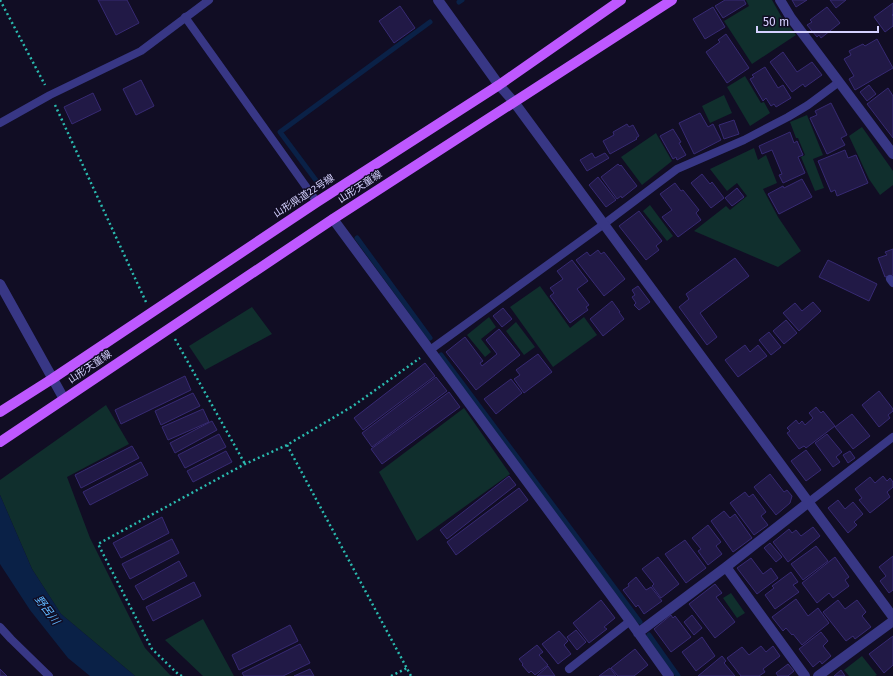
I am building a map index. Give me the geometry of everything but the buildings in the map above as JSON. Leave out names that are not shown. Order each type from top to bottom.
[{"type":"main road","name":"山形県道22号線","points":[[0,412],[52,379],[317,202],[499,85],[621,0]]},
{"type":"main road","name":"山形天童線","points":[[64,399],[333,219],[672,0]]},
{"type":"main road","points":[[3,440],[64,399]]},
{"type":"street","points":[[438,0],[499,85],[514,102],[893,617]]},
{"type":"street","points":[[780,0],[791,18],[893,154]]},
{"type":"street","points":[[333,219],[669,676]]},
{"type":"street","points":[[0,284],[64,399]]},
{"type":"street","points":[[638,633],[809,502]]},
{"type":"street","points":[[726,567],[805,676]]},
{"type":"street","points":[[818,676],[893,621]]},
{"type":"lane","points":[[0,123],[50,95],[141,51],[209,0]]},
{"type":"lane","points":[[185,17],[317,202]]},
{"type":"lane","points":[[430,350],[604,224],[677,169],[744,140],[788,117],[808,105],[839,82]]},
{"type":"lane","points":[[809,502],[893,437]]},
{"type":"lane","points":[[569,668],[630,621]]},
{"type":"lane","points":[[0,627],[50,676]]},
{"type":"path","points":[[0,0],[50,95],[151,313]]},
{"type":"path","points":[[170,329],[245,464]]},
{"type":"path","points":[[182,676],[152,649],[98,544],[245,464],[287,445],[353,406],[430,350]]},
{"type":"path","points":[[287,445],[411,676]]},
{"type":"path","points":[[391,676],[406,668]]},
{"type":"green space","points":[[746,0],[772,0],[781,16],[796,35],[752,64],[724,21],[749,6]]},
{"type":"green space","points":[[745,76],[761,103],[764,102],[770,113],[750,126],[727,87]]},
{"type":"green space","points":[[724,95],[732,113],[710,123],[702,106]]},
{"type":"green space","points":[[807,115],[823,155],[813,159],[824,188],[815,191],[801,157],[805,155],[790,122]]},
{"type":"green space","points":[[862,127],[893,171],[893,185],[880,195],[869,179],[849,136]]},
{"type":"green space","points":[[656,133],[672,161],[642,185],[621,157]]},
{"type":"green space","points":[[754,148],[758,160],[766,155],[777,183],[763,189],[778,217],[801,251],[778,267],[694,231],[726,206],[730,210],[747,196],[737,183],[727,191],[710,169]]},
{"type":"green space","points":[[650,205],[673,236],[667,241],[643,211]]},
{"type":"green space","points":[[540,286],[570,328],[584,317],[597,335],[553,367],[510,307]]},
{"type":"green space","points":[[252,307],[272,334],[205,370],[189,346]]},
{"type":"green space","points":[[489,317],[496,327],[481,339],[491,352],[485,357],[467,335]]},
{"type":"green space","points":[[516,322],[535,347],[524,355],[506,331]]},
{"type":"green space","points":[[106,405],[129,444],[67,477],[90,538],[145,648],[170,675],[173,676],[135,676],[61,614],[32,569],[0,495],[0,480]]},
{"type":"green space","points":[[464,408],[510,474],[417,541],[379,472]]},
{"type":"green space","points":[[731,593],[745,613],[737,618],[723,598]]},
{"type":"green space","points":[[203,619],[234,676],[203,676],[165,640]]},
{"type":"green space","points":[[862,656],[877,675],[849,676],[844,670]]},
{"type":"water","name":"野呂川","points":[[0,495],[32,569],[61,614],[135,676],[90,676],[68,658],[30,610],[0,564]]},
{"type":"waterway","points":[[318,183],[280,132],[430,22]]},
{"type":"waterway","points":[[357,238],[430,338]]},
{"type":"waterway","points":[[441,355],[640,622]]},
{"type":"waterway","points":[[649,635],[678,676]]}]
